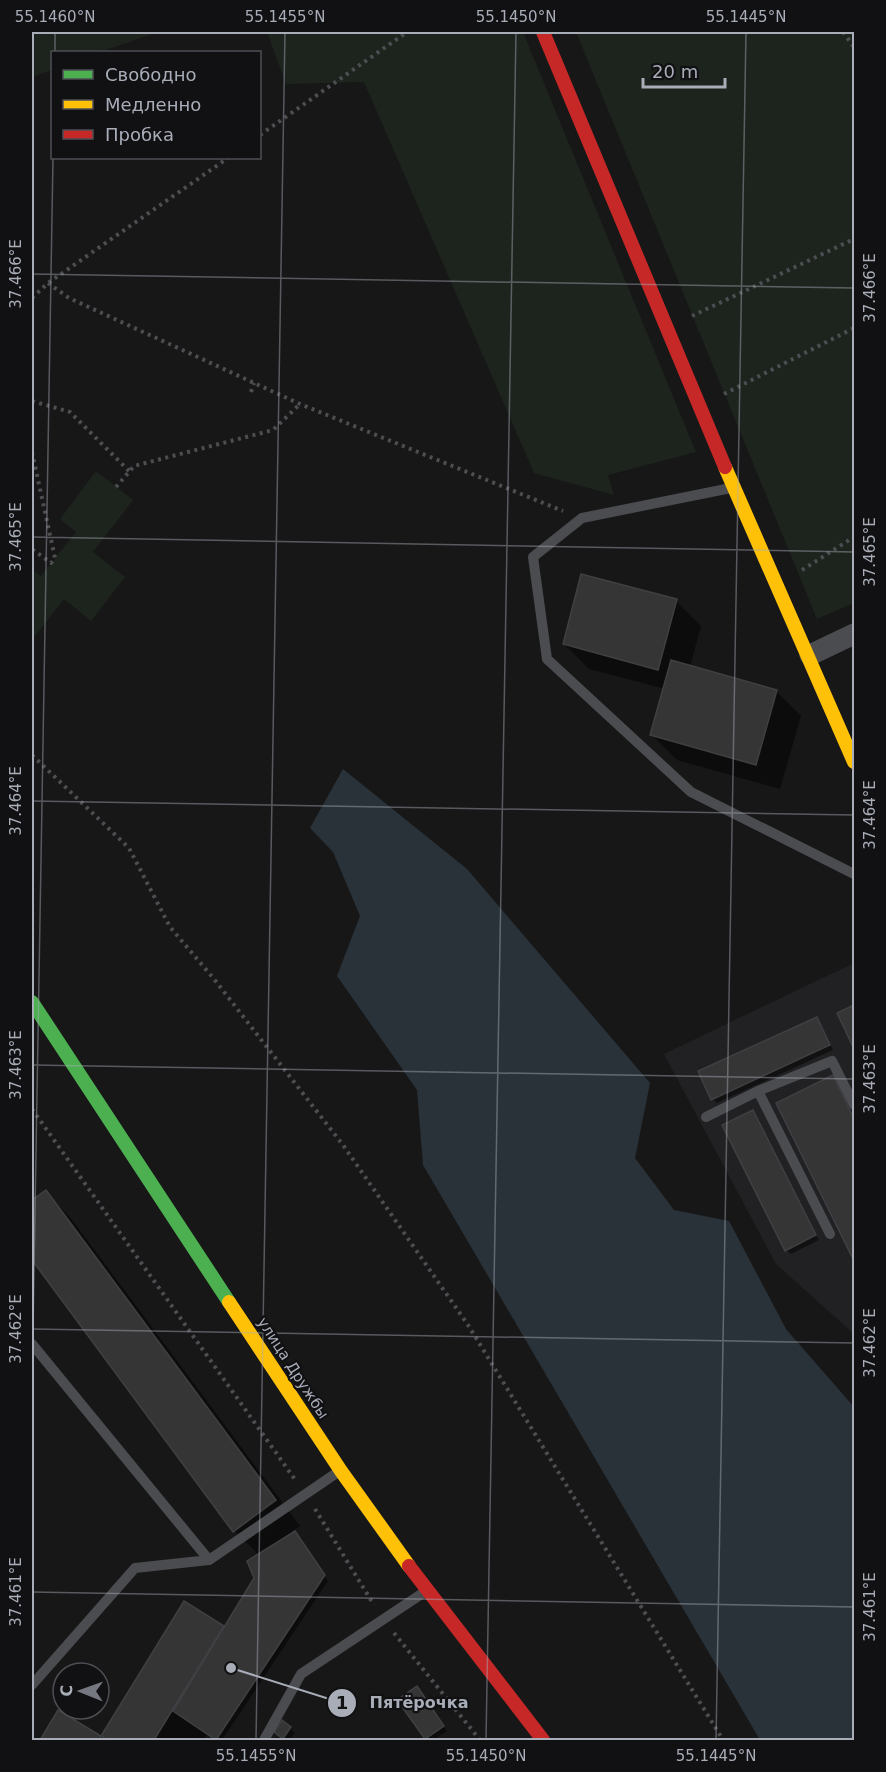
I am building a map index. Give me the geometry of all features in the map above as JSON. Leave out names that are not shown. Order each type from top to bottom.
[{"type":"street","points":[[543,32],[734,488],[850,742],[855,762]]},
{"type":"street","points":[[810,655],[855,634]]},
{"type":"street","name":"улица Дружбы","points":[[32,1002],[341,1471],[426,1590],[543,1740]]},
{"type":"lane","points":[[734,488],[582,518],[533,557],[547,659],[691,792],[855,874]]},
{"type":"lane","points":[[706,1118],[758,1091],[832,1060],[855,1105]]},
{"type":"lane","points":[[758,1091],[830,1234]]},
{"type":"lane","points":[[32,1344],[209,1560]]},
{"type":"lane","points":[[32,1685],[135,1568],[209,1560],[341,1471]]},
{"type":"lane","points":[[264,1740],[301,1674],[426,1590]]},
{"type":"path","points":[[261,134],[407,32]]},
{"type":"path","points":[[843,32],[855,48]]},
{"type":"path","points":[[32,298],[48,283],[227,159]]},
{"type":"path","points":[[667,328],[855,239]]},
{"type":"path","points":[[48,283],[69,298],[300,404],[582,518]]},
{"type":"path","points":[[699,406],[855,328]]},
{"type":"path","points":[[251,392],[254,383]]},
{"type":"path","points":[[32,401],[70,412],[129,471]]},
{"type":"path","points":[[116,486],[134,466],[273,430],[300,404]]},
{"type":"path","points":[[32,452],[55,558],[51,563],[32,549]]},
{"type":"path","points":[[777,585],[855,537]]},
{"type":"path","points":[[32,755],[129,848],[170,927],[214,979],[343,1145],[468,1325],[723,1740]]},
{"type":"path","points":[[32,1109],[305,1494],[383,1619],[480,1740]]},
{"type":"shaded area","points":[[32,32],[158,32],[103,51],[51,51],[51,70],[32,77]]},
{"type":"shaded area","points":[[267,32],[523,32],[696,452],[608,475],[614,495],[534,473],[364,82],[286,84]]},
{"type":"shaded area","points":[[576,32],[854,32],[854,603],[817,619]]},
{"type":"shaded area","points":[[96,471],[133,500],[93,552],[125,577],[91,621],[64,599],[32,640],[32,570],[41,576],[76,532],[60,519]]},
{"type":"shaded area","points":[[343,769],[467,869],[650,1083],[635,1158],[674,1210],[729,1221],[786,1329],[854,1407],[854,1740],[760,1740],[423,1165],[417,1090],[337,976],[360,916],[333,852],[310,828]]},
{"type":"shaded area","points":[[854,963],[854,1334],[776,1264],[664,1054]]},
{"type":"building","points":[[581,574],[677,599],[658,670],[563,644]]},
{"type":"building","points":[[671,660],[777,690],[756,765],[650,735]]},
{"type":"building","points":[[854,1005],[854,1049],[837,1013]]},
{"type":"building","points":[[817,1017],[830,1045],[711,1100],[698,1071]]},
{"type":"building","points":[[833,1075],[854,1119],[854,1261],[776,1103]]},
{"type":"building","points":[[753,1110],[816,1235],[785,1251],[722,1125]]},
{"type":"building","points":[[46,1190],[276,1500],[233,1532],[32,1260],[32,1200]]},
{"type":"building","points":[[295,1531],[325,1575],[216,1740],[173,1711],[254,1578],[247,1561]]},
{"type":"building","points":[[184,1601],[224,1626],[154,1740],[108,1740],[101,1736]]},
{"type":"building","points":[[417,1686],[444,1726],[425,1739],[397,1700]]},
{"type":"building","points":[[282,1720],[291,1727],[283,1739],[274,1732]]},
{"type":"building","points":[[51,1721],[76,1721],[101,1736],[99,1740],[40,1740]]},
{"type":"traffic: fast","points":[[32,1002],[229,1302]]},
{"type":"traffic: slow","points":[[725,467],[854,762]]},
{"type":"traffic: slow","points":[[229,1302],[341,1471],[409,1566]]},
{"type":"traffic: jam","points":[[543,32],[725,467]]},
{"type":"traffic: jam","points":[[409,1566],[543,1740]]},
{"type":"place","name":"Пятёрочка","points":[[231,1668]]}]
